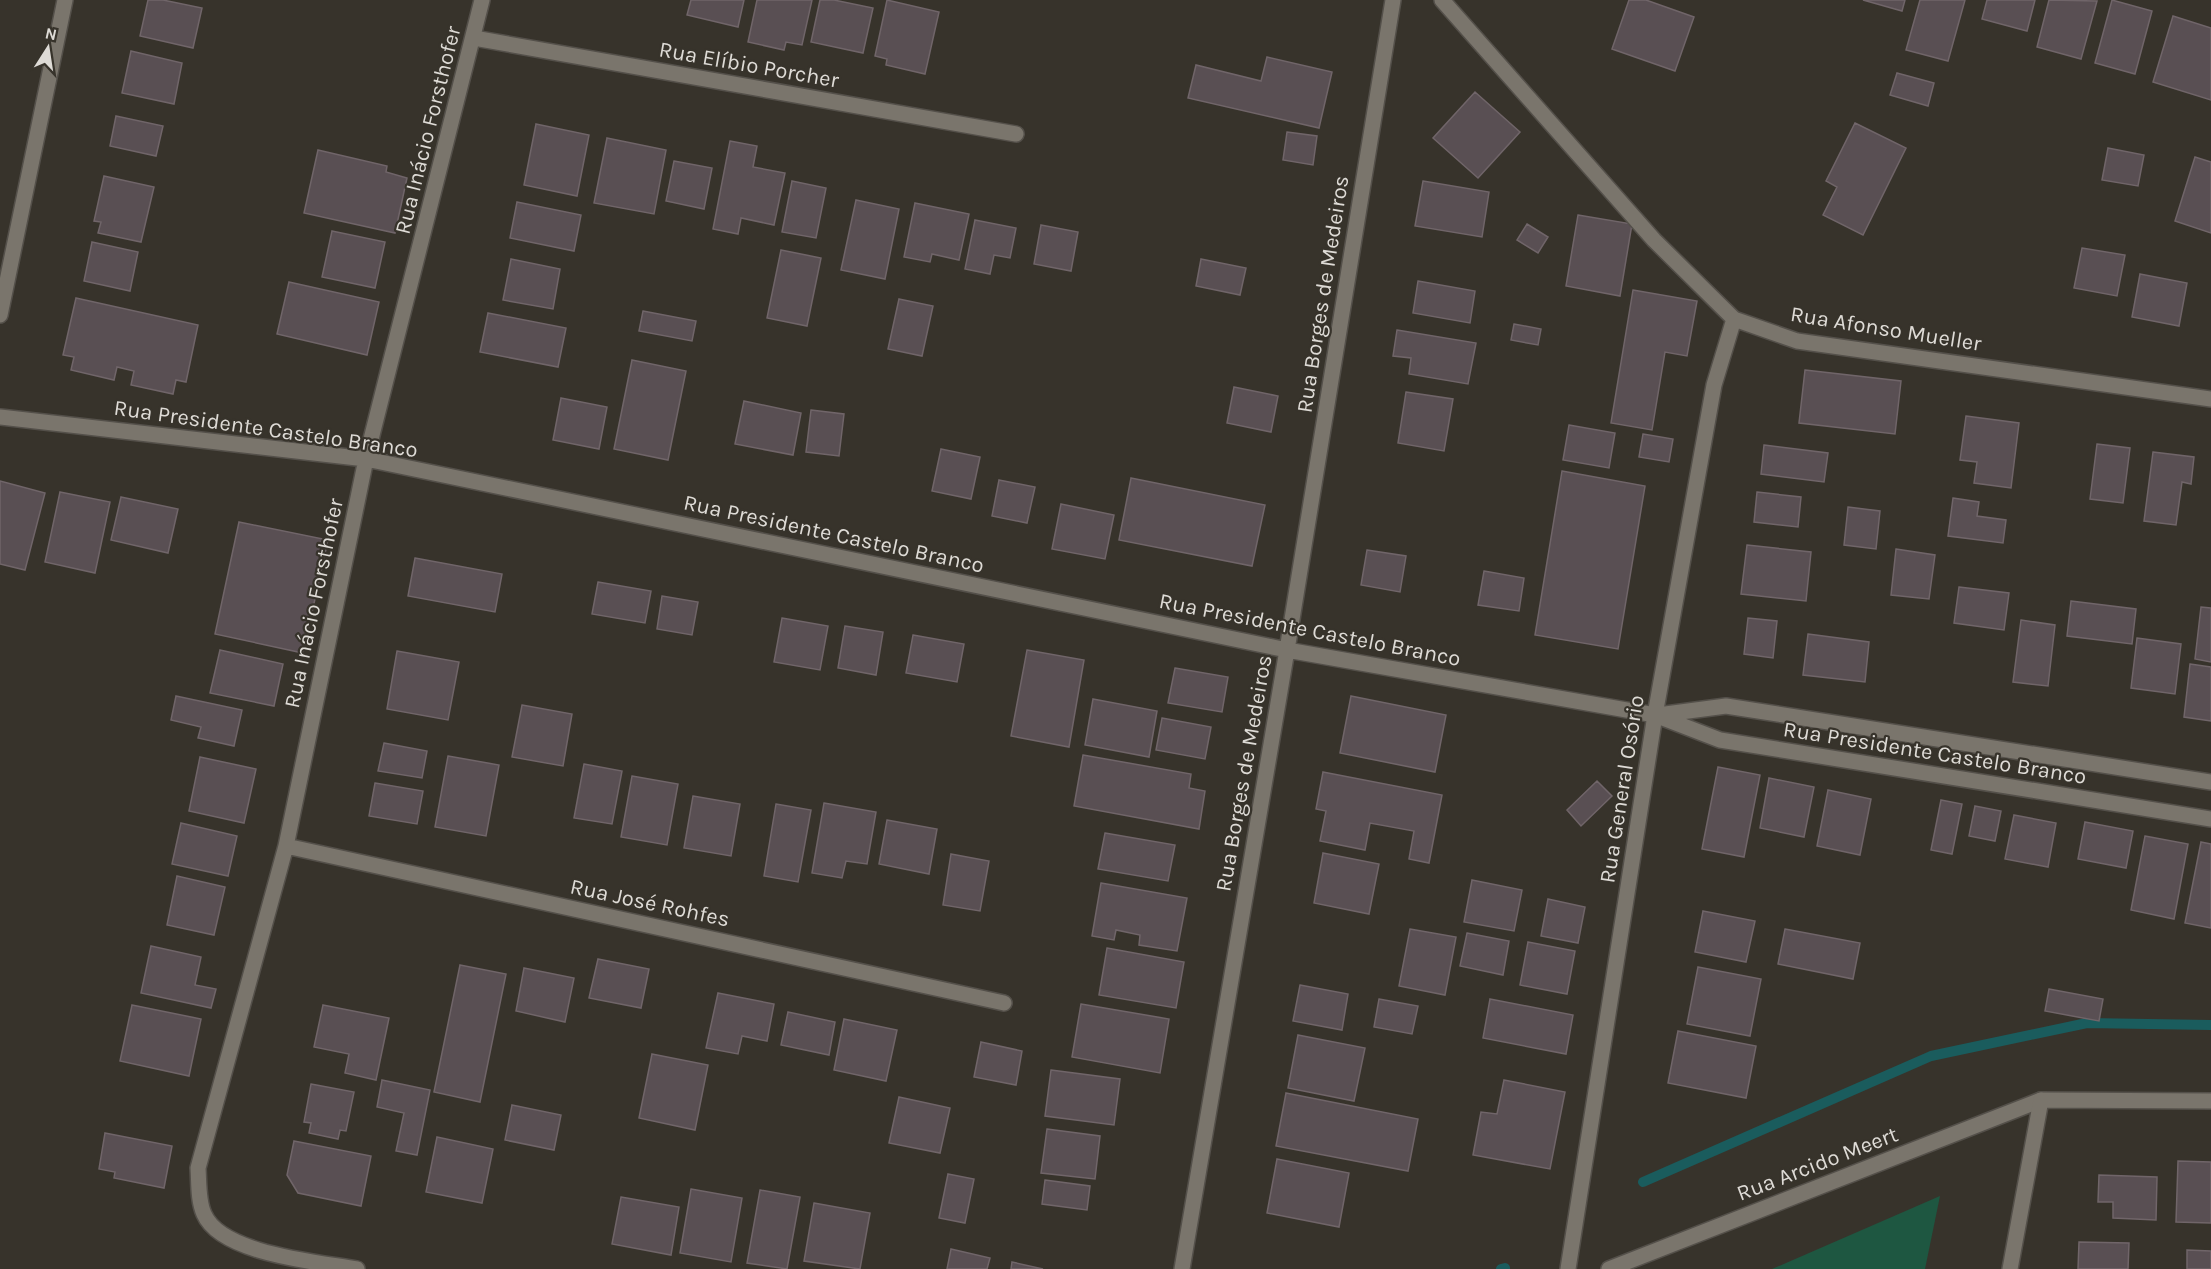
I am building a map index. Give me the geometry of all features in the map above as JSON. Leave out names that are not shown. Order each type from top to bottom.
[{"type":"street","points":[[0,315],[65,0]]},
{"type":"street","name":"Rua Inácio Forsthofer","points":[[357,1269],[248,1248],[224,1237],[204,1216],[199,1193],[198,1168],[286,846],[366,459],[482,0]]},
{"type":"street","name":"Rua Borges de Medeiros","points":[[1182,1269],[1287,650],[1393,0]]},
{"type":"street","name":"Rua Afonso Mueller","points":[[1442,0],[1654,240],[1734,319],[1797,341],[2211,399]]},
{"type":"street","name":"Rua Elíbio Porcher","points":[[474,38],[1016,134]]},
{"type":"street","name":"Rua General Osório","points":[[1569,1269],[1655,715],[1714,385],[1734,319]]},
{"type":"street","name":"Rua Presidente Castelo Branco","points":[[0,417],[366,459],[1287,650],[1655,715],[1720,740],[2211,819]]},
{"type":"street","name":"Rua Presidente Castelo Branco","points":[[1655,715],[1726,706],[2211,782]]},
{"type":"street","name":"Rua José Rohfes","points":[[286,846],[1004,1002]]},
{"type":"street","points":[[2010,1269],[2041,1100],[2211,1101]]},
{"type":"street","name":"Rua Arcido Meert","points":[[1609,1269],[2041,1100]]},
{"type":"green space","points":[[1940,1196],[1925,1269],[1772,1269]]},
{"type":"building","points":[[148,0],[163,0],[202,8],[193,48],[140,36]]},
{"type":"building","points":[[691,0],[744,0],[738,27],[687,15]]},
{"type":"building","points":[[757,0],[812,0],[802,45],[786,42],[784,50],[748,42]]},
{"type":"building","points":[[820,0],[834,0],[873,8],[863,53],[811,42]]},
{"type":"building","points":[[887,0],[939,12],[925,74],[886,65],[887,59],[875,56]]},
{"type":"building","points":[[1629,0],[1646,0],[1694,17],[1675,71],[1612,49]]},
{"type":"building","points":[[1863,0],[1905,0],[1902,11]]},
{"type":"building","points":[[1920,0],[1965,0],[1948,61],[1906,50]]},
{"type":"building","points":[[1987,0],[2035,0],[2027,31],[1982,19]]},
{"type":"building","points":[[2049,0],[2097,1],[2081,59],[2037,47]]},
{"type":"building","points":[[2112,0],[2152,11],[2135,74],[2095,63]]},
{"type":"building","points":[[2173,16],[2211,28],[2211,100],[2153,82]]},
{"type":"building","points":[[131,51],[182,63],[174,104],[122,93]]},
{"type":"building","points":[[1267,57],[1332,72],[1319,128],[1188,98],[1196,65],[1261,81]]},
{"type":"building","points":[[1897,73],[1934,83],[1928,106],[1890,95]]},
{"type":"building","points":[[1475,92],[1520,132],[1478,178],[1433,138]]},
{"type":"building","points":[[116,116],[163,126],[156,156],[110,146]]},
{"type":"building","points":[[1855,123],[1906,148],[1863,235],[1823,215],[1837,187],[1826,181]]},
{"type":"building","points":[[536,124],[589,135],[577,196],[524,185]]},
{"type":"building","points":[[1287,132],[1317,136],[1313,165],[1283,160]]},
{"type":"building","points":[[607,138],[666,150],[654,214],[594,203]]},
{"type":"building","points":[[730,141],[757,146],[753,167],[785,173],[774,225],[741,218],[738,234],[713,229]]},
{"type":"building","points":[[2108,148],[2144,155],[2138,186],[2102,180]]},
{"type":"building","points":[[318,150],[387,166],[386,172],[407,178],[395,233],[304,213]]},
{"type":"building","points":[[2195,157],[2211,162],[2211,233],[2175,221]]},
{"type":"building","points":[[674,161],[712,168],[704,209],[666,201]]},
{"type":"building","points":[[104,176],[154,187],[141,242],[98,233],[101,222],[94,221]]},
{"type":"building","points":[[792,181],[826,188],[816,238],[782,232]]},
{"type":"building","points":[[1423,181],[1489,192],[1482,237],[1415,226]]},
{"type":"building","points":[[856,200],[899,209],[885,279],[841,270]]},
{"type":"building","points":[[517,202],[581,215],[574,251],[510,238]]},
{"type":"building","points":[[915,203],[969,214],[959,260],[932,254],[930,262],[904,257]]},
{"type":"building","points":[[1578,215],[1632,224],[1620,296],[1566,286]]},
{"type":"building","points":[[975,220],[1016,228],[1010,258],[994,255],[990,274],[965,269]]},
{"type":"building","points":[[1527,224],[1548,237],[1538,253],[1517,240]]},
{"type":"building","points":[[1041,225],[1078,232],[1071,271],[1034,264]]},
{"type":"building","points":[[332,231],[385,242],[375,288],[322,277]]},
{"type":"building","points":[[92,242],[138,252],[130,291],[84,281]]},
{"type":"building","points":[[2082,248],[2125,255],[2117,296],[2074,288]]},
{"type":"building","points":[[781,250],[821,258],[807,326],[767,318]]},
{"type":"building","points":[[511,259],[560,269],[553,309],[503,300]]},
{"type":"building","points":[[1201,259],[1246,268],[1240,295],[1196,286]]},
{"type":"building","points":[[2140,274],[2187,283],[2179,326],[2132,317]]},
{"type":"building","points":[[1418,281],[1475,291],[1470,323],[1413,313]]},
{"type":"building","points":[[289,282],[379,302],[367,355],[277,334]]},
{"type":"building","points":[[1633,290],[1697,301],[1687,356],[1665,352],[1652,430],[1611,423]]},
{"type":"building","points":[[76,298],[198,325],[186,382],[176,380],[173,394],[131,385],[134,371],[117,367],[114,380],[71,370],[74,357],[63,355]]},
{"type":"building","points":[[899,299],[933,306],[922,356],[888,349]]},
{"type":"building","points":[[643,311],[696,321],[692,341],[639,331]]},
{"type":"building","points":[[488,313],[566,328],[558,367],[480,352]]},
{"type":"building","points":[[1514,324],[1541,329],[1538,345],[1511,340]]},
{"type":"building","points":[[1397,330],[1476,343],[1468,384],[1409,374],[1411,358],[1393,356]]},
{"type":"building","points":[[632,360],[686,371],[668,460],[614,449]]},
{"type":"building","points":[[1805,370],[1901,381],[1895,434],[1799,423]]},
{"type":"building","points":[[1234,387],[1278,396],[1271,432],[1227,423]]},
{"type":"building","points":[[1406,392],[1453,399],[1444,451],[1398,443]]},
{"type":"building","points":[[561,398],[607,407],[599,449],[553,440]]},
{"type":"building","points":[[744,401],[801,413],[793,455],[735,444]]},
{"type":"building","points":[[811,410],[844,414],[839,456],[806,452]]},
{"type":"building","points":[[1966,416],[2019,423],[2011,488],[1974,483],[1977,462],[1960,460]]},
{"type":"building","points":[[1569,425],[1615,433],[1609,468],[1563,460]]},
{"type":"building","points":[[1643,434],[1673,439],[1669,462],[1639,457]]},
{"type":"building","points":[[2097,444],[2130,448],[2123,503],[2090,499]]},
{"type":"building","points":[[1764,445],[1828,453],[1824,482],[1761,474]]},
{"type":"building","points":[[941,449],[980,457],[971,499],[932,491]]},
{"type":"building","points":[[2153,452],[2194,457],[2191,484],[2182,482],[2176,525],[2144,521]]},
{"type":"building","points":[[1562,471],[1645,486],[1618,649],[1535,635]]},
{"type":"building","points":[[1131,478],[1265,505],[1252,566],[1119,540]]},
{"type":"building","points":[[999,480],[1035,487],[1027,523],[992,516]]},
{"type":"building","points":[[0,481],[45,493],[25,570],[0,564]]},
{"type":"building","points":[[60,492],[110,502],[95,573],[45,562]]},
{"type":"building","points":[[1757,492],[1801,497],[1798,527],[1754,522]]},
{"type":"building","points":[[121,497],[178,509],[168,553],[111,540]]},
{"type":"building","points":[[1953,498],[1979,502],[1977,516],[2006,520],[2003,543],[1948,536]]},
{"type":"building","points":[[1061,504],[1114,515],[1105,559],[1052,549]]},
{"type":"building","points":[[1848,507],[1880,511],[1876,549],[1844,545]]},
{"type":"building","points":[[239,522],[328,540],[303,653],[215,634]]},
{"type":"building","points":[[1747,545],[1811,552],[1806,601],[1741,594]]},
{"type":"building","points":[[1896,549],[1935,555],[1929,599],[1891,595]]},
{"type":"building","points":[[1367,550],[1406,556],[1400,592],[1361,585]]},
{"type":"building","points":[[415,558],[502,574],[495,612],[408,596]]},
{"type":"building","points":[[1484,571],[1524,578],[1519,611],[1478,605]]},
{"type":"building","points":[[598,582],[651,591],[645,623],[592,614]]},
{"type":"building","points":[[1959,587],[2009,593],[2004,630],[1954,623]]},
{"type":"building","points":[[662,596],[698,602],[692,635],[657,629]]},
{"type":"building","points":[[2071,601],[2136,609],[2132,644],[2067,636]]},
{"type":"building","points":[[2201,607],[2211,608],[2211,662],[2195,659]]},
{"type":"building","points":[[782,618],[828,626],[820,670],[774,662]]},
{"type":"building","points":[[1748,618],[1777,621],[1773,658],[1744,654]]},
{"type":"building","points":[[2021,620],[2055,625],[2048,686],[2013,682]]},
{"type":"building","points":[[845,626],[883,632],[876,675],[838,668]]},
{"type":"building","points":[[1808,634],[1869,642],[1865,682],[1803,675]]},
{"type":"building","points":[[913,635],[964,644],[957,682],[906,673]]},
{"type":"building","points":[[2137,638],[2181,644],[2175,694],[2131,688]]},
{"type":"building","points":[[220,650],[283,664],[274,706],[210,693]]},
{"type":"building","points":[[1027,650],[1084,660],[1069,747],[1011,736]]},
{"type":"building","points":[[397,651],[459,662],[448,720],[387,709]]},
{"type":"building","points":[[2190,664],[2211,667],[2211,721],[2184,717]]},
{"type":"building","points":[[1175,668],[1228,677],[1222,712],[1168,703]]},
{"type":"building","points":[[176,696],[242,710],[234,746],[198,738],[201,727],[171,720]]},
{"type":"building","points":[[1351,696],[1446,715],[1435,772],[1340,753]]},
{"type":"building","points":[[1093,699],[1157,711],[1149,757],[1085,745]]},
{"type":"building","points":[[522,705],[572,714],[563,766],[512,757]]},
{"type":"building","points":[[1162,718],[1211,727],[1205,759],[1156,750]]},
{"type":"building","points":[[384,743],[427,751],[422,778],[378,771]]},
{"type":"building","points":[[1083,755],[1191,774],[1189,788],[1205,791],[1199,829],[1074,806]]},
{"type":"building","points":[[448,756],[499,765],[486,836],[435,827]]},
{"type":"building","points":[[200,757],[256,769],[244,823],[189,811]]},
{"type":"building","points":[[584,764],[622,771],[612,824],[574,818]]},
{"type":"building","points":[[1718,767],[1760,775],[1744,857],[1702,849]]},
{"type":"building","points":[[1323,772],[1442,795],[1429,863],[1409,859],[1414,831],[1370,823],[1365,850],[1320,841],[1326,811],[1316,809]]},
{"type":"building","points":[[632,776],[678,784],[667,845],[621,837]]},
{"type":"building","points":[[1769,778],[1814,787],[1804,837],[1760,828]]},
{"type":"building","points":[[1597,781],[1612,796],[1581,826],[1567,810]]},
{"type":"building","points":[[375,783],[423,791],[417,824],[369,816]]},
{"type":"building","points":[[1828,790],[1871,799],[1860,855],[1817,846]]},
{"type":"building","points":[[693,796],[740,804],[731,856],[684,848]]},
{"type":"building","points":[[1941,800],[1962,804],[1952,854],[1931,850]]},
{"type":"building","points":[[824,803],[876,812],[867,864],[846,861],[842,878],[812,873]]},
{"type":"building","points":[[776,804],[811,810],[798,882],[764,876]]},
{"type":"building","points":[[1975,806],[2001,811],[1995,841],[1969,836]]},
{"type":"building","points":[[2014,815],[2056,823],[2048,867],[2005,859]]},
{"type":"building","points":[[887,820],[937,829],[929,874],[879,864]]},
{"type":"building","points":[[2085,822],[2133,831],[2126,868],[2078,859]]},
{"type":"building","points":[[181,823],[237,836],[228,876],[172,864]]},
{"type":"building","points":[[1105,833],[1175,845],[1168,881],[1098,869]]},
{"type":"building","points":[[2145,836],[2188,844],[2174,919],[2131,910]]},
{"type":"building","points":[[2201,842],[2211,844],[2211,928],[2185,923]]},
{"type":"building","points":[[1323,853],[1379,864],[1369,914],[1314,903]]},
{"type":"building","points":[[951,854],[989,861],[980,911],[943,905]]},
{"type":"building","points":[[177,876],[225,887],[214,935],[167,925]]},
{"type":"building","points":[[1472,880],[1522,890],[1514,931],[1464,922]]},
{"type":"building","points":[[1101,883],[1187,898],[1177,951],[1139,945],[1140,935],[1116,930],[1114,940],[1092,936]]},
{"type":"building","points":[[1548,899],[1585,907],[1578,943],[1541,936]]},
{"type":"building","points":[[1703,911],[1755,921],[1746,962],[1695,952]]},
{"type":"building","points":[[1410,929],[1456,937],[1445,995],[1399,986]]},
{"type":"building","points":[[1785,929],[1860,943],[1853,979],[1778,964]]},
{"type":"building","points":[[1467,933],[1509,941],[1503,975],[1460,966]]},
{"type":"building","points":[[1528,942],[1575,951],[1567,994],[1520,985]]},
{"type":"building","points":[[151,946],[201,957],[195,985],[216,989],[211,1008],[141,993]]},
{"type":"building","points":[[1107,948],[1184,962],[1176,1008],[1099,995]]},
{"type":"building","points":[[598,959],[649,969],[641,1008],[589,998]]},
{"type":"building","points":[[460,965],[506,974],[480,1102],[434,1092]]},
{"type":"building","points":[[1698,967],[1761,979],[1750,1036],[1687,1024]]},
{"type":"building","points":[[524,968],[574,978],[565,1022],[516,1011]]},
{"type":"building","points":[[1300,985],[1348,994],[1342,1030],[1293,1021]]},
{"type":"building","points":[[2049,989],[2103,999],[2099,1021],[2045,1011]]},
{"type":"building","points":[[718,993],[774,1004],[767,1041],[742,1036],[738,1054],[706,1048]]},
{"type":"building","points":[[1379,999],[1418,1006],[1412,1034],[1374,1027]]},
{"type":"building","points":[[1490,999],[1573,1015],[1566,1054],[1483,1038]]},
{"type":"building","points":[[1081,1004],[1169,1019],[1160,1073],[1072,1057]]},
{"type":"building","points":[[132,1005],[201,1019],[189,1076],[120,1061]]},
{"type":"building","points":[[323,1005],[389,1018],[376,1080],[345,1073],[349,1054],[314,1047]]},
{"type":"building","points":[[788,1012],[835,1022],[829,1055],[781,1045]]},
{"type":"building","points":[[844,1019],[897,1030],[886,1081],[834,1070]]},
{"type":"building","points":[[1678,1031],[1756,1046],[1746,1098],[1668,1083]]},
{"type":"building","points":[[1298,1035],[1365,1048],[1354,1101],[1288,1088]]},
{"type":"building","points":[[981,1042],[1022,1051],[1016,1085],[974,1077]]},
{"type":"building","points":[[652,1054],[708,1065],[695,1130],[639,1118]]},
{"type":"building","points":[[1051,1070],[1120,1079],[1114,1125],[1045,1116]]},
{"type":"building","points":[[382,1080],[430,1090],[417,1155],[396,1151],[404,1113],[377,1107]]},
{"type":"building","points":[[1504,1080],[1565,1092],[1550,1169],[1473,1155],[1481,1112],[1497,1114]]},
{"type":"building","points":[[311,1084],[354,1092],[346,1131],[340,1130],[338,1139],[309,1133],[311,1123],[304,1122]]},
{"type":"building","points":[[1286,1093],[1418,1119],[1408,1171],[1276,1146]]},
{"type":"building","points":[[899,1097],[950,1108],[940,1153],[889,1143]]},
{"type":"building","points":[[512,1105],[561,1115],[554,1150],[505,1140]]},
{"type":"building","points":[[1047,1129],[1100,1136],[1095,1179],[1041,1173]]},
{"type":"building","points":[[105,1133],[172,1146],[164,1188],[114,1178],[115,1172],[99,1169]]},
{"type":"building","points":[[437,1137],[493,1149],[482,1203],[426,1192]]},
{"type":"building","points":[[294,1141],[371,1156],[361,1206],[298,1193],[287,1175]]},
{"type":"building","points":[[1277,1159],[1349,1173],[1339,1227],[1267,1213]]},
{"type":"building","points":[[2178,1161],[2211,1162],[2211,1223],[2176,1222]]},
{"type":"building","points":[[948,1174],[974,1179],[965,1223],[939,1218]]},
{"type":"building","points":[[2099,1175],[2157,1177],[2156,1220],[2113,1218],[2113,1202],[2098,1202]]},
{"type":"building","points":[[1045,1180],[1090,1186],[1087,1210],[1042,1204]]},
{"type":"building","points":[[691,1189],[742,1198],[731,1262],[680,1253]]},
{"type":"building","points":[[760,1190],[800,1197],[787,1269],[747,1263]]},
{"type":"building","points":[[621,1197],[679,1207],[671,1255],[612,1244]]},
{"type":"building","points":[[814,1203],[870,1213],[860,1269],[804,1261]]},
{"type":"building","points":[[2079,1242],[2129,1243],[2128,1269],[2078,1269]]},
{"type":"building","points":[[951,1249],[990,1258],[987,1269],[947,1269]]},
{"type":"building","points":[[2187,1250],[2211,1251],[2211,1269],[2187,1269]]},
{"type":"building","points":[[1012,1262],[1043,1269],[1011,1269]]},
{"type":"waterway","points":[[1643,1182],[1931,1056],[2087,1023],[2211,1025]]},
{"type":"waterway","points":[[1501,1269],[1505,1268]]}]
